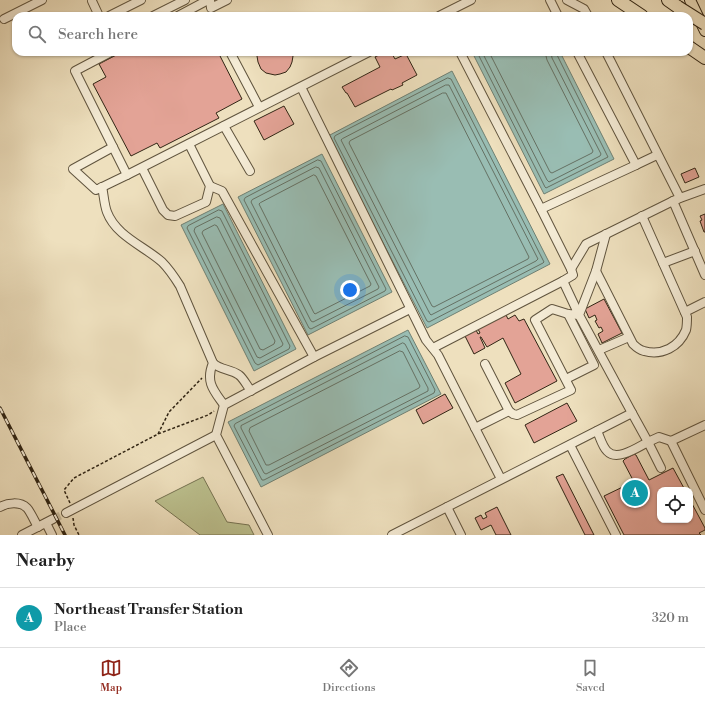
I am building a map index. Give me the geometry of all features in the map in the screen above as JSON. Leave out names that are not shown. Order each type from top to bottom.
[{"type":"highway","points":[[618,0],[636,12]]},
{"type":"highway","points":[[668,0],[686,12]]},
{"type":"highway","points":[[693,16],[705,24]]},
{"type":"highway","points":[[693,50],[705,58]]},
{"type":"main road","points":[[690,0],[705,31]]},
{"type":"lane","points":[[18,12],[42,0]]},
{"type":"lane","points":[[92,0],[97,12]]},
{"type":"lane","points":[[117,12],[141,0]]},
{"type":"lane","points":[[161,12],[185,0]]},
{"type":"lane","points":[[191,12],[227,0]]},
{"type":"lane","points":[[448,12],[471,0]]},
{"type":"lane","points":[[550,0],[556,12]]},
{"type":"lane","points":[[567,0],[584,9],[586,12]]},
{"type":"lane","points":[[4,19],[12,15]]},
{"type":"lane","points":[[103,56],[75,71],[127,175]]},
{"type":"lane","points":[[232,56],[259,108]]},
{"type":"lane","points":[[114,147],[73,169],[96,190],[361,56]]},
{"type":"lane","points":[[433,348],[573,275],[541,209],[462,56]]},
{"type":"lane","points":[[579,56],[636,165]]},
{"type":"lane","points":[[608,56],[658,155],[705,275]]},
{"type":"lane","points":[[301,87],[410,309],[426,340],[438,355],[501,480]]},
{"type":"lane","points":[[224,126],[250,171]]},
{"type":"lane","points":[[142,168],[165,213],[175,216],[206,202],[210,186],[189,144]]},
{"type":"lane","points":[[541,209],[658,155]]},
{"type":"lane","points":[[210,186],[222,191],[314,357]]},
{"type":"lane","points":[[102,187],[107,211],[111,220],[129,239],[162,262],[180,286],[212,366],[210,384],[224,405]]},
{"type":"lane","points":[[571,269],[586,244],[676,200],[705,189]]},
{"type":"lane","points":[[596,271],[633,344],[642,350],[653,353],[664,352],[674,346],[682,338],[686,328],[687,317],[642,216]]},
{"type":"lane","points":[[579,315],[596,271],[606,234]]},
{"type":"lane","points":[[663,262],[695,251]]},
{"type":"lane","points":[[563,281],[579,315],[661,468]]},
{"type":"lane","points":[[685,312],[705,302]]},
{"type":"lane","points":[[268,535],[216,435],[224,405],[314,357],[410,309]]},
{"type":"lane","points":[[485,364],[508,411],[513,414],[517,415],[571,390],[535,320],[552,309],[568,314],[579,315]]},
{"type":"lane","points":[[566,380],[594,365],[568,314]]},
{"type":"lane","points":[[599,350],[629,337]]},
{"type":"lane","points":[[212,366],[216,366],[239,375],[251,391]]},
{"type":"lane","points":[[475,428],[508,411]]},
{"type":"lane","points":[[392,535],[632,413]]},
{"type":"lane","points":[[597,431],[606,450],[610,454],[620,455],[659,437],[671,441],[705,425]]},
{"type":"lane","points":[[69,511],[216,435]]},
{"type":"lane","points":[[671,441],[705,510]]},
{"type":"lane","points":[[570,445],[616,535]]},
{"type":"lane","points":[[0,507],[11,503],[27,507],[45,523],[52,535]]},
{"type":"lane","points":[[447,507],[461,535]]},
{"type":"lane","points":[[22,535],[45,523]]},
{"type":"path","points":[[158,434],[168,412],[212,366]]},
{"type":"path","points":[[79,535],[69,511],[64,490],[74,478],[158,434],[208,415],[224,405]]},
{"type":"green space","points":[[203,477],[227,522],[249,525],[254,535],[200,535],[155,501]]},
{"type":"water","points":[[474,56],[562,56],[614,159],[544,194]]},
{"type":"water","points":[[452,71],[550,264],[427,328],[328,136]]},
{"type":"water","points":[[322,154],[392,292],[308,335],[238,197]]},
{"type":"water","points":[[223,204],[296,349],[254,371],[181,225]]},
{"type":"water","points":[[408,330],[441,394],[261,487],[228,422]]},
{"type":"building","points":[[114,56],[220,56],[242,99],[216,113],[219,118],[160,148],[157,143],[131,156],[93,84],[106,77],[99,64]]},
{"type":"building","points":[[257,56],[293,56],[290,67],[286,72],[275,75],[266,73],[261,69]]},
{"type":"building","points":[[393,56],[395,59],[402,56],[407,56],[417,75],[402,83],[403,85],[392,90],[391,89],[355,107],[342,87],[380,67],[375,57]]},
{"type":"building","points":[[284,106],[294,124],[264,140],[254,121]]},
{"type":"building","points":[[695,168],[699,177],[685,183],[681,174]]},
{"type":"building","points":[[705,214],[704,232],[700,221],[702,220],[700,216]]},
{"type":"building","points":[[604,299],[622,333],[602,343],[598,334],[603,331],[601,327],[599,328],[595,321],[597,320],[595,315],[589,318],[585,309]]},
{"type":"building","points":[[505,313],[508,319],[515,315],[519,321],[524,319],[557,381],[515,403],[505,383],[521,374],[503,338],[487,347],[480,337],[485,348],[474,354],[464,334],[475,328],[478,334],[480,333],[477,327]]},
{"type":"building","points":[[445,394],[453,408],[423,424],[416,410]]},
{"type":"building","points":[[567,403],[577,421],[534,443],[525,425]]},
{"type":"building","points":[[634,454],[636,455],[649,480],[673,468],[683,487],[657,487],[657,523],[693,523],[693,506],[705,528],[705,530],[699,533],[701,535],[624,535],[604,496],[634,482],[623,461]]},
{"type":"building","points":[[563,474],[594,535],[585,535],[556,477]]},
{"type":"building","points":[[497,507],[511,535],[496,535],[491,525],[481,530],[475,518],[481,515],[483,519],[487,517],[485,513]]},
{"type":"tunnel","points":[[53,519],[66,513]]},
{"type":"railway","points":[[0,408],[65,535]]},
{"type":"place","name":"Northeast Transfer Station","points":[[635,493]]}]
